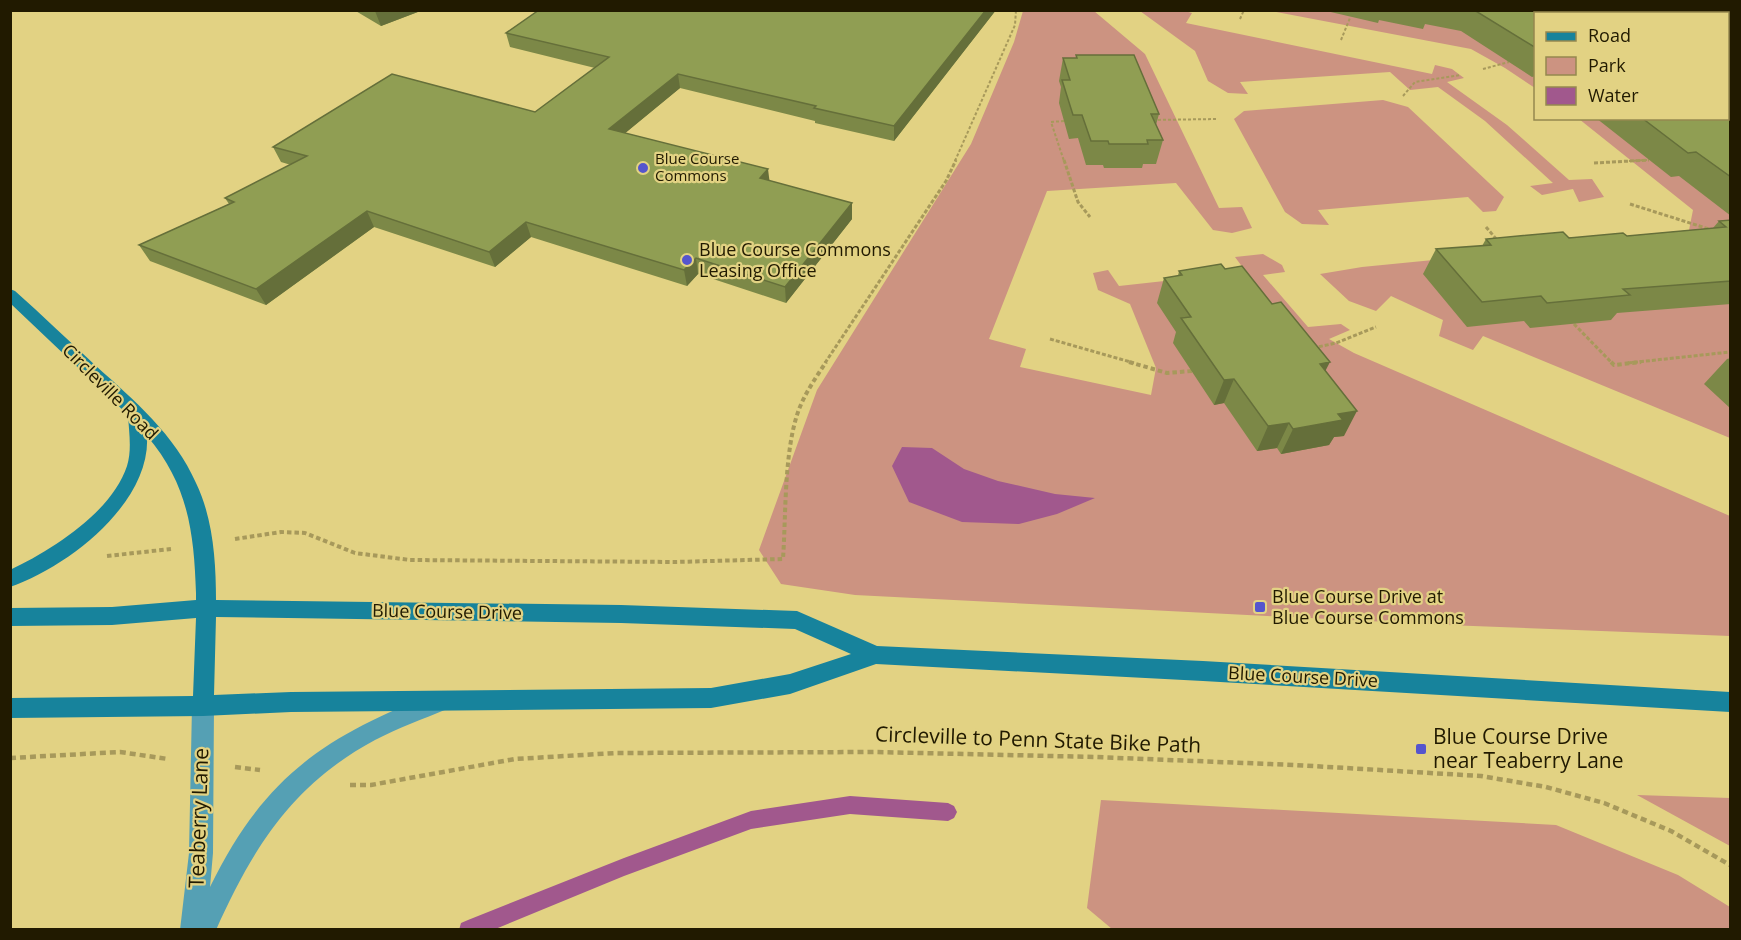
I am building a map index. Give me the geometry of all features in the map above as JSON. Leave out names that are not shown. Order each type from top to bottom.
[{"type":"main road","name":"Circleville Road","points":[[10,294],[136,413],[164,447],[188,483],[199,522],[202,544],[206,608],[203,706]]},
{"type":"main road","points":[[10,579],[43,563],[74,540],[102,516],[119,497],[134,469],[140,444],[136,413]]},
{"type":"main road","name":"Blue Course Drive","points":[[10,617],[112,616],[206,608],[621,614],[798,620],[876,656]]},
{"type":"main road","name":"Blue Course Drive","points":[[10,708],[203,706],[291,702],[711,698],[790,684],[876,656],[1226,672],[1731,702]]},
{"type":"street","points":[[203,930],[235,864],[270,811],[302,779],[342,748],[378,727],[440,701]]},
{"type":"street","name":"Teaberry Lane","points":[[193,930],[201,853],[203,706]]},
{"type":"path","points":[[101,557],[281,532],[305,533],[355,553],[410,560],[675,562],[783,559],[791,446],[797,416],[809,387],[946,181],[1015,25],[1016,10]]},
{"type":"path","points":[[1240,19],[1244,10]]},
{"type":"path","points":[[1341,40],[1350,18]]},
{"type":"path","points":[[1483,69],[1509,62]]},
{"type":"path","points":[[1403,96],[1415,82],[1461,75]]},
{"type":"path","points":[[1146,120],[1216,119]]},
{"type":"path","points":[[1064,121],[1052,122],[1078,202],[1090,217]]},
{"type":"path","points":[[1594,163],[1649,160]]},
{"type":"path","points":[[1630,204],[1721,233]]},
{"type":"path","points":[[1486,227],[1500,243]]},
{"type":"path","points":[[1574,324],[1614,365],[1731,352]]},
{"type":"path","points":[[1303,351],[1336,343],[1376,327]]},
{"type":"path","points":[[1050,339],[1167,373],[1192,371]]},
{"type":"path","points":[[10,758],[120,752]]},
{"type":"path","name":"Circleville to Penn State Bike Path","points":[[339,786],[371,785],[515,759],[616,753],[887,752],[1095,757],[1306,766],[1481,776],[1546,787],[1604,803],[1671,831],[1731,865]]},
{"type":"green space","points":[[1181,10],[1192,13],[1186,23],[1432,74],[1435,65],[1452,69],[1464,78],[1447,82],[1507,125],[1569,180],[1592,179],[1604,197],[1579,202],[1573,189],[1542,195],[1530,186],[1553,183],[1485,121],[1438,87],[1410,90],[1390,72],[1240,82],[1248,94],[1228,93],[1208,81],[1195,51],[1140,11]]},
{"type":"green space","points":[[1656,10],[1534,12],[1534,87],[1471,49],[1271,11]]},
{"type":"green space","points":[[1023,11],[1094,11],[1145,54],[1219,208],[1242,207],[1252,228],[1232,233],[1213,230],[1176,183],[1047,191],[989,339],[1026,349],[1020,367],[1151,395],[1156,368],[1130,304],[1098,290],[1093,273],[1108,270],[1119,286],[1246,272],[1235,257],[1263,254],[1282,265],[1285,272],[1263,275],[1308,327],[1341,324],[1350,330],[1329,339],[1354,353],[1730,516],[1730,636],[1447,625],[855,595],[781,584],[759,550],[817,390],[971,144],[1014,42]]},
{"type":"green space","points":[[1730,51],[1730,438],[1483,336],[1473,350],[1439,336],[1443,320],[1391,296],[1376,311],[1349,301],[1320,274],[1362,267],[1688,235],[1693,210],[1580,120],[1729,120]]},
{"type":"green space","points":[[1383,100],[1408,107],[1504,197],[1496,211],[1483,212],[1468,197],[1318,210],[1329,225],[1302,224],[1285,212],[1234,119],[1244,111]]},
{"type":"green space","points":[[1637,795],[1730,798],[1730,846]]},
{"type":"green space","points":[[1101,800],[1556,825],[1678,875],[1730,907],[1730,929],[1112,929],[1087,908]]},
{"type":"water","points":[[902,447],[932,448],[964,469],[998,481],[1055,494],[1095,498],[1057,514],[1019,524],[962,522],[909,502],[892,466]]},
{"type":"building","points":[[539,10],[986,10],[894,126],[678,74],[609,129],[768,169],[760,178],[852,203],[785,287],[696,258],[684,270],[526,222],[489,252],[367,211],[256,289],[139,245],[234,202],[225,198],[307,156],[273,147],[392,74],[535,112],[609,57],[506,33]]},
{"type":"building","points":[[1474,10],[1686,10],[1689,12],[1534,12],[1534,47]]},
{"type":"building","points":[[1729,41],[1731,42],[1731,177],[1696,152],[1688,153],[1645,120],[1729,120]]},
{"type":"building","points":[[1076,55],[1134,55],[1159,114],[1151,114],[1163,140],[1147,140],[1148,144],[1109,144],[1108,141],[1091,141],[1082,115],[1073,115],[1062,80],[1070,80],[1063,58],[1077,58]]},
{"type":"building","points":[[1731,220],[1731,281],[1623,289],[1630,295],[1547,303],[1541,296],[1482,302],[1436,249],[1491,245],[1486,239],[1563,232],[1569,238],[1623,233],[1627,236],[1726,227],[1719,221]]},
{"type":"building","points":[[1221,264],[1225,269],[1242,266],[1272,304],[1281,302],[1330,362],[1320,364],[1357,411],[1338,414],[1343,420],[1293,429],[1289,423],[1268,426],[1234,379],[1224,380],[1181,318],[1191,317],[1164,278],[1182,275],[1179,271]]},
{"type":"waterway","points":[[468,930],[624,867],[751,820],[850,805],[948,812]]},
{"type":"place","name":"Blue Course Commons","points":[[643,168]]},
{"type":"place","name":"Blue Course Commons Leasing Office","points":[[687,260]]},
{"type":"place","name":"Blue Course Drive at Blue Course Commons","points":[[1260,607]]},
{"type":"place","name":"Blue Course Drive near Teaberry Lane","points":[[1421,749]]}]
